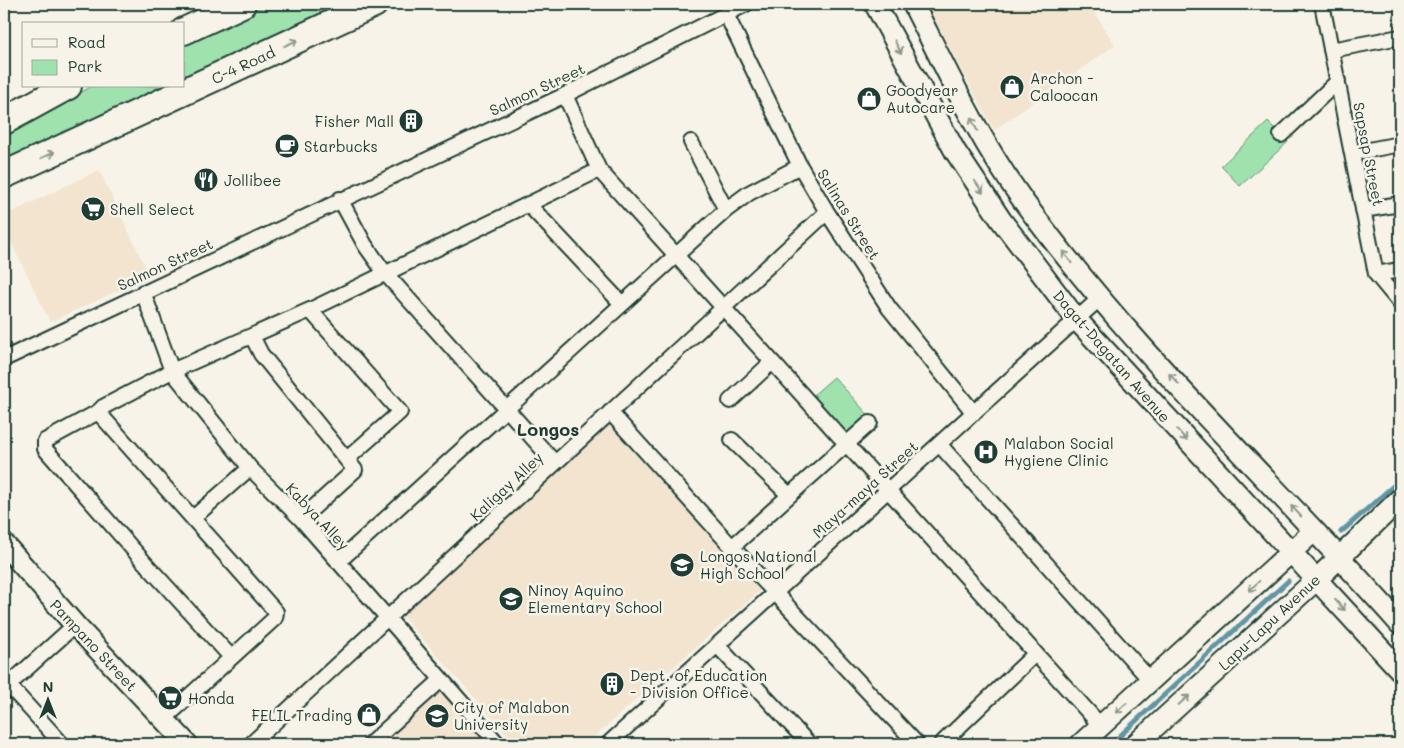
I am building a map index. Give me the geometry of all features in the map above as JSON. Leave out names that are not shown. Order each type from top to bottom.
[{"type":"highway","points":[[185,31],[242,4]]},
{"type":"highway","name":"C-4 Road","points":[[4,176],[374,4]]},
{"type":"highway","points":[[4,121],[64,88]]},
{"type":"main road","name":"Dagat-Dagatan Avenue","points":[[875,4],[955,150],[1001,220],[1077,320],[1400,670]]},
{"type":"main road","name":"Dagat-Dagatan Avenue","points":[[913,4],[979,133],[1023,201],[1099,299],[1400,624]]},
{"type":"main road","name":"Lapu-Lapu Avenue","points":[[1136,744],[1316,580],[1400,499]]},
{"type":"main road","points":[[1081,744],[1314,531]]},
{"type":"main road","name":"Pampano Street","points":[[4,544],[75,625],[187,744]]},
{"type":"street","name":"Salmon Street","points":[[4,359],[565,95],[746,4]]},
{"type":"street","name":"Sapsap Street","points":[[1322,4],[1376,274],[1400,303]]},
{"type":"street","name":"Salinas Street","points":[[726,14],[800,166],[827,212],[889,308],[974,413]]},
{"type":"street","points":[[1331,50],[1400,37]]},
{"type":"street","points":[[1281,134],[1338,81]]},
{"type":"street","points":[[565,95],[599,170],[1101,726]]},
{"type":"street","points":[[691,142],[726,210]]},
{"type":"street","points":[[1353,153],[1400,144]]},
{"type":"street","points":[[338,562],[726,210],[749,193],[800,166]]},
{"type":"street","points":[[231,656],[145,563],[45,449],[45,441],[98,412],[110,402],[172,371],[310,310],[599,170]]},
{"type":"street","points":[[340,200],[365,245],[385,273],[555,463]]},
{"type":"street","points":[[528,204],[622,304]]},
{"type":"street","points":[[1363,210],[1400,204]]},
{"type":"street","name":"Kaligay Alley","points":[[251,744],[827,212]]},
{"type":"street","points":[[1376,274],[1400,270]]},
{"type":"street","name":"Kabya Alley","points":[[143,292],[172,371],[250,468],[300,519],[498,744]]},
{"type":"street","name":"Maya-maya Street","points":[[608,744],[1099,299]]},
{"type":"street","points":[[310,310],[400,412],[347,460]]},
{"type":"street","points":[[252,336],[261,354],[356,470],[300,519]]},
{"type":"street","points":[[730,401],[772,362]]},
{"type":"street","points":[[98,412],[276,612],[275,618],[231,656],[163,720]]},
{"type":"street","points":[[610,412],[732,547],[917,744]]},
{"type":"street","points":[[732,547],[870,423]]},
{"type":"street","points":[[732,440],[789,495]]},
{"type":"street","points":[[939,444],[1150,681]]},
{"type":"street","points":[[193,518],[250,468]]},
{"type":"street","points":[[62,744],[5,685],[75,625]]},
{"type":"street","points":[[717,646],[809,744]]},
{"type":"street","points":[[941,744],[1035,654]]},
{"type":"street","points":[[370,744],[442,680]]},
{"type":"shaded area","name":"Archon - Caloocan","points":[[925,4],[1089,4],[1115,45],[994,130]]},
{"type":"shaded area","points":[[99,170],[150,276],[50,322],[4,227],[4,216]]},
{"type":"shaded area","name":"Ninoy Aquino Elementary School","points":[[613,420],[762,589],[586,744],[516,744],[398,611]]},
{"type":"shaded area","name":"City of Malabon University","points":[[441,688],[489,744],[376,744]]},
{"type":"green space","points":[[268,4],[342,4],[185,79],[185,43]]},
{"type":"green space","points":[[89,88],[165,88],[4,165],[4,137]]},
{"type":"green space","points":[[1268,122],[1288,142],[1240,186],[1221,166]]},
{"type":"green space","points":[[834,377],[871,418],[847,439],[810,398]]},
{"type":"waterway","points":[[1341,532],[1400,480]]},
{"type":"waterway","points":[[1111,744],[1288,581]]},
{"type":"place","name":"Archon - Caloocan","points":[[1012,87]]},
{"type":"place","name":"Goodyear Autocare","points":[[869,99]]},
{"type":"place","name":"Fisher Mall","points":[[411,121]]},
{"type":"place","name":"Starbucks","points":[[287,146]]},
{"type":"place","name":"Jollibee","points":[[206,180]]},
{"type":"place","name":"Shell Select","points":[[93,209]]},
{"type":"place","name":"Malabon Social Hygiene Clinic","points":[[986,452]]},
{"type":"place","name":"Longos National High School","points":[[682,565]]},
{"type":"place","name":"Ninoy Aquino Elementary School","points":[[511,599]]},
{"type":"place","name":"Dept. of Education - Division Office","points":[[612,684]]},
{"type":"place","name":"Honda","points":[[170,698]]},
{"type":"place","name":"FELIL Trading","points":[[369,715]]},
{"type":"place","name":"City of Malabon University","points":[[437,716]]},
{"type":"district","name":"Longos","points":[[548,429]]}]
